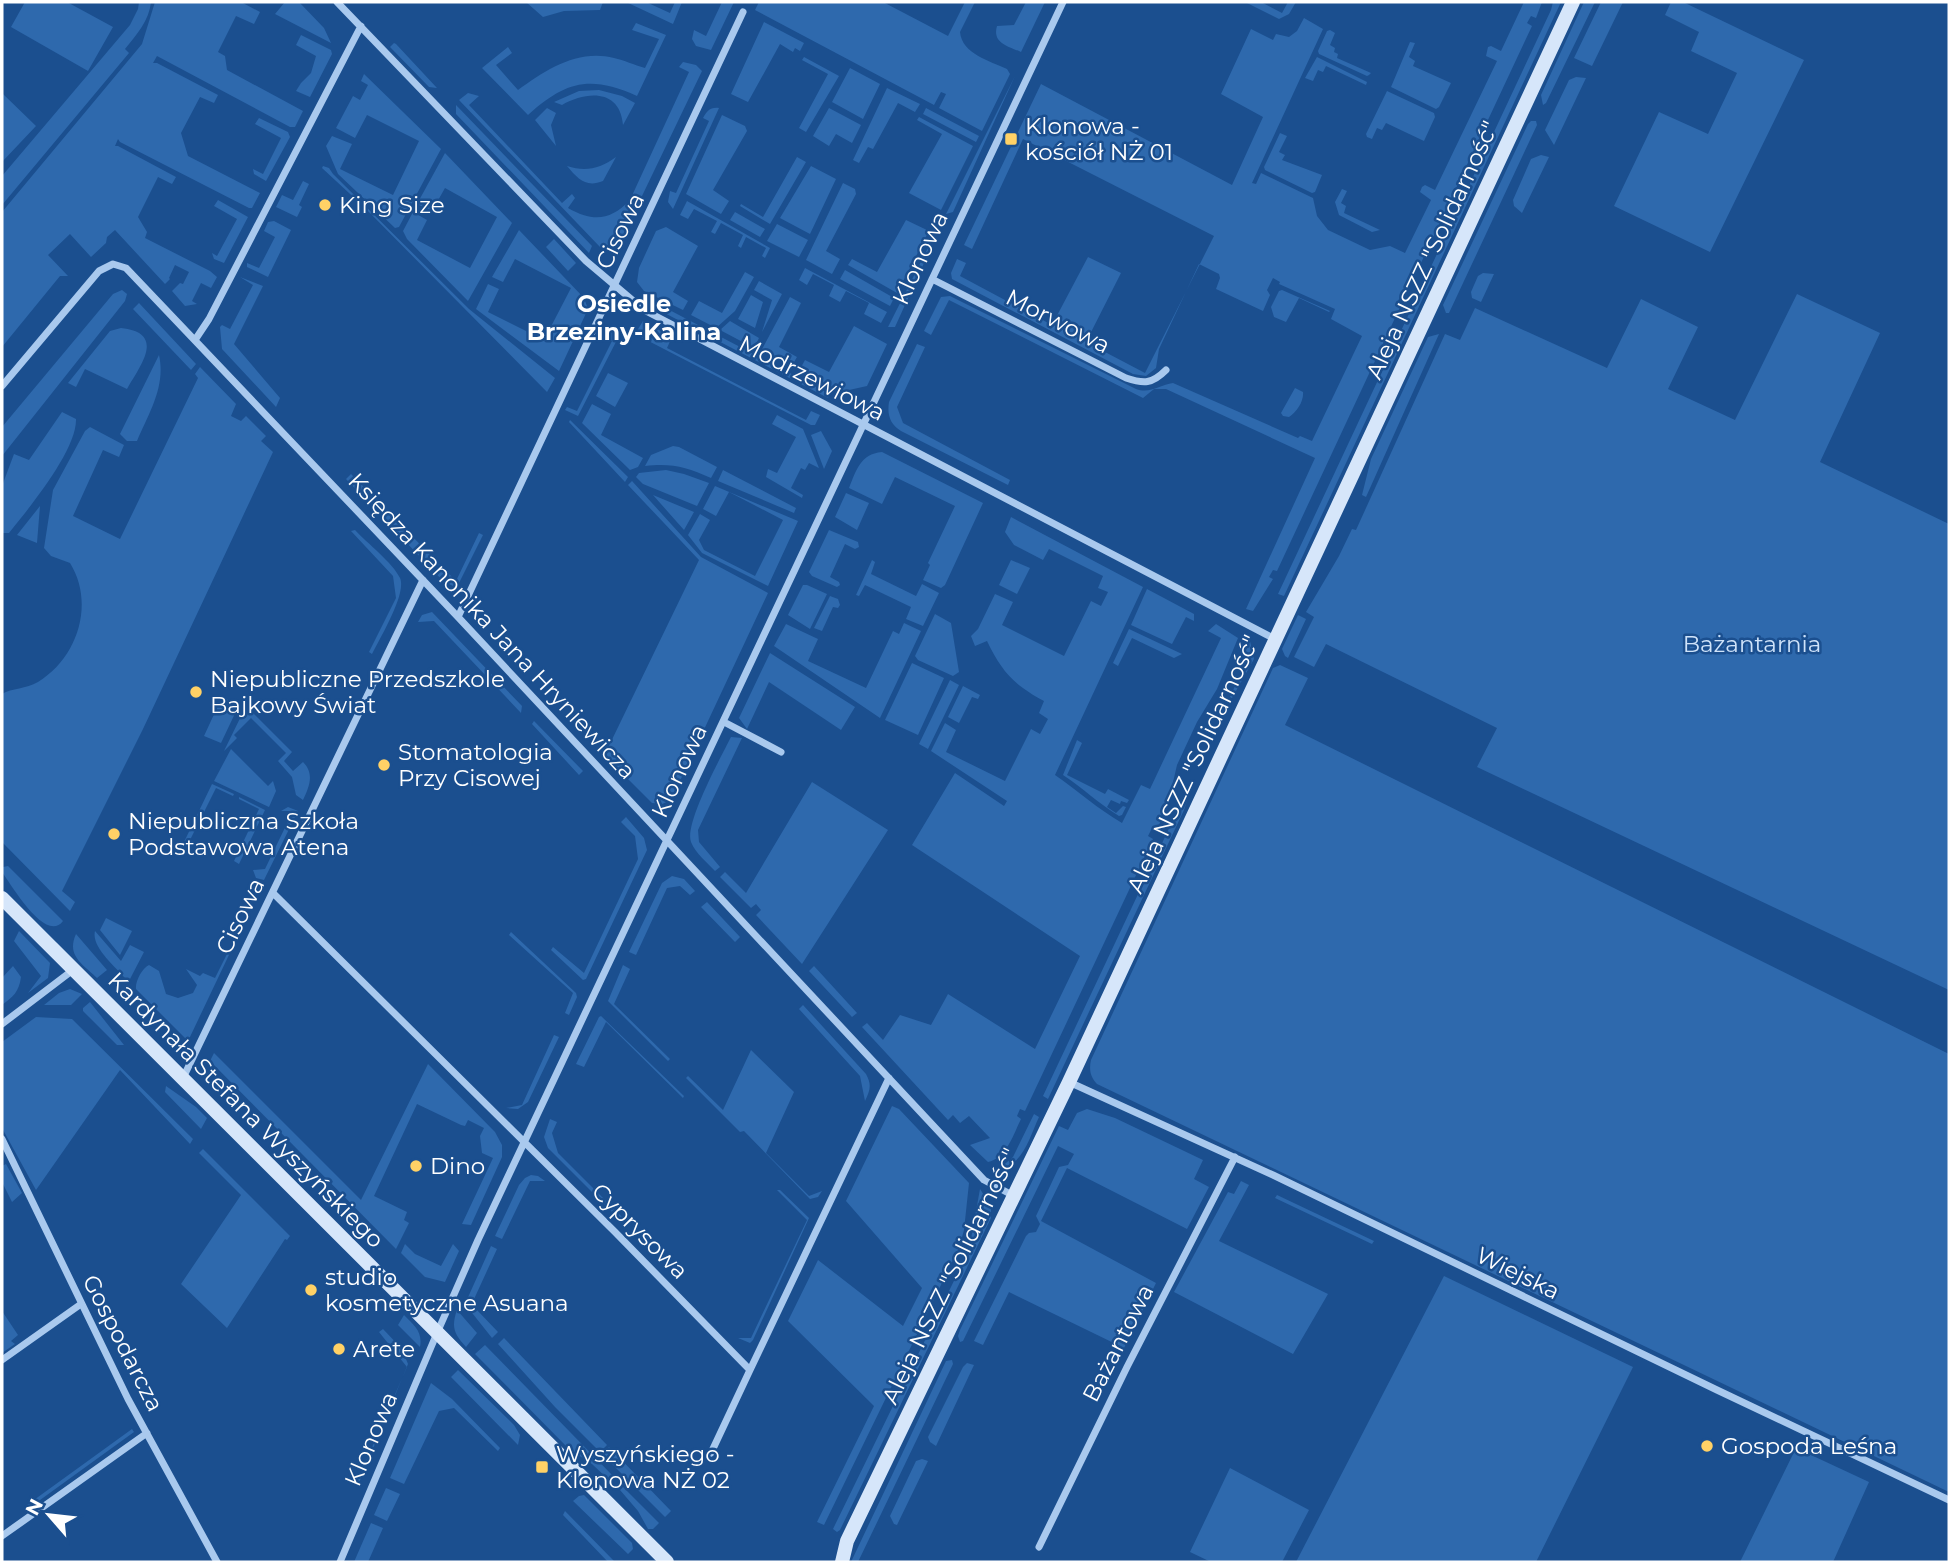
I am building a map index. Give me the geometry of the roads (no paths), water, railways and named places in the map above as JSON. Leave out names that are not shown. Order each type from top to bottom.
[{"type":"street","name":"Modrzewiowa","points":[[337,2],[614,287],[660,320],[1276,640]]},
{"type":"street","name":"Klonowa","points":[[340,1562],[437,1333],[524,1142],[1063,2]]},
{"type":"street","name":"Aleja NSZZ \"Solidarność\"","points":[[842,1562],[847,1541],[1069,1082],[1573,2]]},
{"type":"street","name":"Cisowa","points":[[458,617],[743,12]]},
{"type":"street","points":[[195,340],[209,318],[360,26]]},
{"type":"street","name":"Księdza Kanonika Jana Hryniewicza","points":[[2,386],[93,276],[113,264],[120,265],[132,274],[458,617],[984,1180],[1014,1196]]},
{"type":"street","name":"Morwowa","points":[[932,279],[1126,378],[1152,382],[1166,370]]},
{"type":"street","name":"Cisowa","points":[[182,1079],[423,580]]},
{"type":"street","points":[[724,722],[780,752]]},
{"type":"street","name":"Cyprysowa","points":[[273,893],[750,1370]]},
{"type":"street","name":"Kardynała Stefana Wyszyńskiego","points":[[2,898],[667,1562]]},
{"type":"street","points":[[2,1024],[73,970]]},
{"type":"street","points":[[711,1453],[889,1078]]},
{"type":"street","name":"Wiejska","points":[[1069,1082],[1235,1157],[1949,1500]]},
{"type":"street","name":"Gospodarcza","points":[[2,1139],[81,1304],[216,1562]]},
{"type":"street","name":"Bażantowa","points":[[1039,1547],[1127,1367],[1235,1157]]},
{"type":"street","points":[[2,1360],[81,1304]]},
{"type":"street","points":[[2,1536],[147,1433]]},
{"type":"street","name":"Aleja NSZZ \"Solidarność\"","points":[[830,1562],[847,1541]]},
{"type":"place","name":"Klonowa - kościół NŻ 01","points":[[1011,139]]},
{"type":"place","name":"King Size","points":[[325,205]]},
{"type":"place","name":"Niepubliczne Przedszkole Bajkowy Świat","points":[[196,692]]},
{"type":"place","name":"Stomatologia Przy Cisowej","points":[[384,765]]},
{"type":"place","name":"Niepubliczna Szkoła Podstawowa Atena","points":[[114,834]]},
{"type":"place","name":"Dino","points":[[416,1166]]},
{"type":"place","name":"studio kosmetyczne Asuana","points":[[311,1290]]},
{"type":"place","name":"Arete","points":[[339,1349]]},
{"type":"place","name":"Gospoda Leśna","points":[[1707,1446]]},
{"type":"place","name":"Wyszyńskiego - Klonowa NŻ 02","points":[[542,1467]]},
{"type":"district","name":"Osiedle Brzeziny-Kalina","points":[[624,318]]},
{"type":"park label","name":"Bażantarnia","points":[[1752,644]]}]
